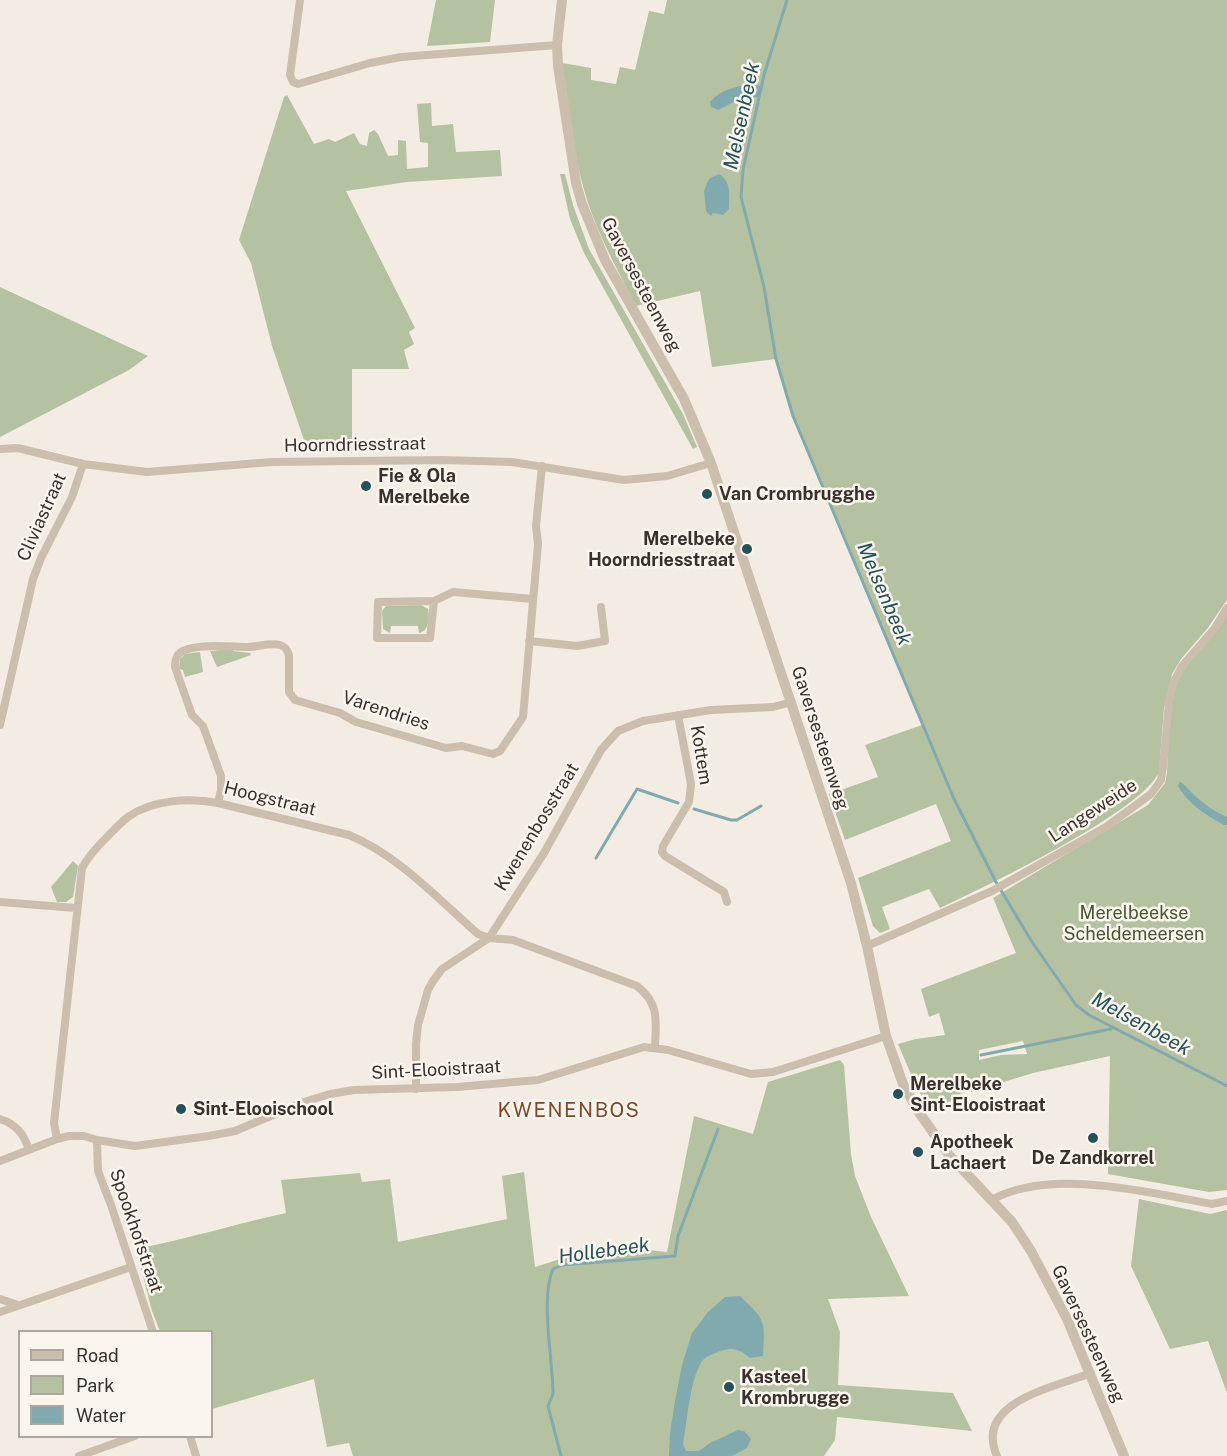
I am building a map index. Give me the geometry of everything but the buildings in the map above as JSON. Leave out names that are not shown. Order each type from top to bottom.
[{"type":"street","points":[[300,0],[290,75],[293,82],[298,84],[370,63],[401,57],[557,45]]},
{"type":"street","name":"Gaversesteenweg","points":[[562,0],[557,45],[576,183],[588,221],[605,260],[684,399],[711,463],[851,883],[886,1036],[903,1084],[923,1119],[949,1155],[1012,1222],[1030,1251],[1067,1319],[1124,1456]]},
{"type":"street","name":"Hoorndriesstraat","points":[[0,449],[18,448],[83,464],[132,472],[316,461],[443,460],[512,462],[624,480],[667,476],[711,463]]},
{"type":"street","name":"Cliviastraat","points":[[0,725],[33,579],[72,497],[83,464]]},
{"type":"street","name":"Varendries","points":[[218,803],[221,776],[203,726],[192,715],[175,667],[175,660],[183,651],[230,645],[247,647],[275,644],[283,646],[289,655],[289,692],[295,700],[340,713],[356,722],[446,748],[462,746],[493,754],[500,751],[523,717],[538,544],[536,526],[542,466]]},
{"type":"street","points":[[434,601],[430,638],[377,638],[378,602],[434,601],[453,592],[533,599]]},
{"type":"street","points":[[529,641],[577,646],[605,641],[601,607]]},
{"type":"street","name":"Langeweide","points":[[867,946],[994,890],[1106,827],[1142,802],[1161,780],[1173,683],[1182,666],[1215,628],[1227,608]]},
{"type":"street","name":"Kwenenbosstraat","points":[[416,1089],[418,1025],[428,990],[442,969],[489,938],[544,853],[601,750],[609,740],[618,731],[631,724],[711,710],[773,707],[792,702]]},
{"type":"street","name":"Kottem","points":[[678,715],[691,793],[689,802],[663,846],[662,852],[724,892],[727,902]]},
{"type":"street","name":"Hoogstraat","points":[[57,1139],[54,1124],[82,868],[87,858],[130,815],[140,810],[177,801],[202,800],[218,803],[349,835],[364,841],[391,859],[478,934],[489,938],[513,940],[637,986],[646,992],[655,1007],[655,1047]]},
{"type":"street","points":[[0,902],[76,908]]},
{"type":"street","name":"Sint-Elooistraat","points":[[0,1161],[57,1139],[84,1136],[135,1146],[235,1131],[304,1102],[354,1090],[458,1088],[538,1080],[566,1073],[631,1050],[655,1047],[751,1074],[773,1072],[886,1036]]},
{"type":"street","points":[[0,1119],[12,1123],[17,1128],[24,1136],[29,1150]]},
{"type":"street","name":"Spookhofstraat","points":[[97,1140],[98,1171],[152,1330]]},
{"type":"street","points":[[992,1200],[1012,1192],[1043,1186],[1082,1184],[1212,1204],[1227,1201]]},
{"type":"street","points":[[0,1312],[131,1267]]},
{"type":"street","points":[[0,1299],[18,1305]]},
{"type":"street","points":[[997,1456],[993,1448],[992,1433],[996,1420],[1006,1409],[1017,1402],[1091,1373]]},
{"type":"street","points":[[79,1456],[132,1438]]},
{"type":"street","points":[[190,1438],[196,1456]]},
{"type":"green space","points":[[436,0],[495,0],[490,42],[427,46]]},
{"type":"green space","points":[[667,0],[1227,0],[1227,600],[1172,674],[1164,708],[1159,772],[1147,788],[1124,807],[1060,847],[940,908],[929,889],[882,907],[890,929],[880,933],[873,926],[858,878],[951,841],[936,804],[845,840],[829,794],[878,777],[865,745],[922,725],[793,416],[776,359],[712,367],[700,291],[636,306],[597,227],[578,166],[562,63],[591,68],[591,80],[616,84],[620,67],[635,70],[649,11],[664,14]]},
{"type":"green space","points":[[287,95],[314,144],[329,139],[335,142],[354,133],[360,144],[367,146],[369,133],[374,130],[388,156],[398,155],[398,140],[406,141],[407,169],[428,167],[428,143],[420,142],[417,104],[431,103],[432,126],[453,124],[456,152],[500,150],[502,176],[407,182],[346,191],[415,328],[409,332],[414,344],[404,350],[409,369],[352,369],[352,453],[308,452],[272,346],[251,263],[239,240],[284,97]]},
{"type":"green space","points":[[560,174],[565,174],[573,205],[589,249],[683,414],[697,447],[693,449],[584,253],[570,219]]},
{"type":"green space","points":[[0,287],[148,356],[129,370],[0,437]]},
{"type":"green space","points":[[421,605],[428,609],[429,616],[427,627],[422,632],[419,633],[418,626],[391,626],[390,633],[383,629],[382,611],[386,606]]},
{"type":"green space","name":"Merelbeekse Scheldemeersen","points":[[1227,615],[1227,1190],[1209,1192],[1108,1174],[1110,1056],[1033,1073],[971,1092],[969,1088],[932,1114],[916,1086],[898,1044],[945,1035],[939,1013],[929,1017],[921,989],[1016,953],[993,898],[1148,805],[1165,783],[1169,718],[1176,686],[1192,659]],"holes":[[[1023,1041],[1027,1054],[1001,1055],[979,1060],[979,1050]]]},
{"type":"green space","points":[[233,649],[233,651],[251,655],[217,667],[210,651]]},
{"type":"green space","points":[[200,652],[203,672],[185,677],[183,670],[179,669],[180,659],[185,654]]},
{"type":"green space","points":[[73,861],[78,866],[73,897],[66,902],[57,902],[51,887]]},
{"type":"green space","points":[[840,1060],[844,1065],[851,1154],[855,1176],[871,1217],[909,1296],[828,1299],[840,1332],[838,1385],[953,1393],[972,1431],[837,1417],[835,1440],[824,1456],[353,1456],[349,1443],[327,1447],[314,1379],[213,1409],[213,1330],[160,1330],[152,1311],[136,1249],[286,1213],[281,1180],[360,1173],[362,1182],[390,1179],[398,1242],[507,1219],[502,1176],[524,1172],[535,1267],[604,1245],[667,1252],[694,1116],[753,1134],[768,1082]]},
{"type":"green space","points":[[1139,1199],[1210,1214],[1227,1210],[1227,1393],[1208,1341],[1170,1349],[1131,1266]]},
{"type":"water","points":[[753,84],[762,87],[759,98],[742,98],[718,110],[711,107],[710,102],[724,91]]},
{"type":"water","points":[[719,174],[728,185],[729,209],[723,215],[713,213],[711,216],[706,211],[704,191],[709,179]]},
{"type":"water","points":[[1180,782],[1203,803],[1227,817],[1227,825],[1198,809],[1182,793],[1178,786]]},
{"type":"water","points":[[740,1296],[762,1322],[763,1356],[750,1358],[738,1350],[728,1349],[703,1360],[692,1388],[683,1444],[686,1451],[699,1451],[710,1443],[738,1430],[744,1431],[751,1439],[747,1448],[732,1456],[669,1456],[675,1401],[682,1365],[692,1333],[708,1312],[725,1297]]},
{"type":"waterway","name":"Melsenbeek","points":[[787,0],[764,75],[743,170],[741,197],[764,287],[776,359],[793,416],[954,799],[996,882],[1032,942],[1076,1005],[1089,1015],[1227,1086]]},
{"type":"waterway","points":[[596,858],[637,789],[678,803]]},
{"type":"waterway","points":[[694,809],[737,820],[761,806]]},
{"type":"waterway","points":[[981,1055],[1111,1029]]},
{"type":"waterway","name":"Hollebeek","points":[[561,1456],[548,1406],[553,1394],[547,1313],[549,1282],[553,1269],[562,1265],[675,1256],[678,1236],[718,1129]]},
{"type":"place","name":"Fie & Ola Merelbeke","points":[[366,486]]},
{"type":"place","name":"Van Crombrugghe","points":[[707,494]]},
{"type":"place","name":"Merelbeke Hoorndriesstraat","points":[[747,549]]},
{"type":"place","name":"Merelbeke Sint-Elooistraat","points":[[898,1094]]},
{"type":"place","name":"Sint-Elooischool","points":[[181,1109]]},
{"type":"place","name":"De Zandkorrel","points":[[1093,1138]]},
{"type":"place","name":"Apotheek Lachaert","points":[[918,1152]]},
{"type":"place","name":"Kasteel Krombrugge","points":[[729,1387]]},
{"type":"district","name":"KWENENBOS","points":[[569,1111]]}]
